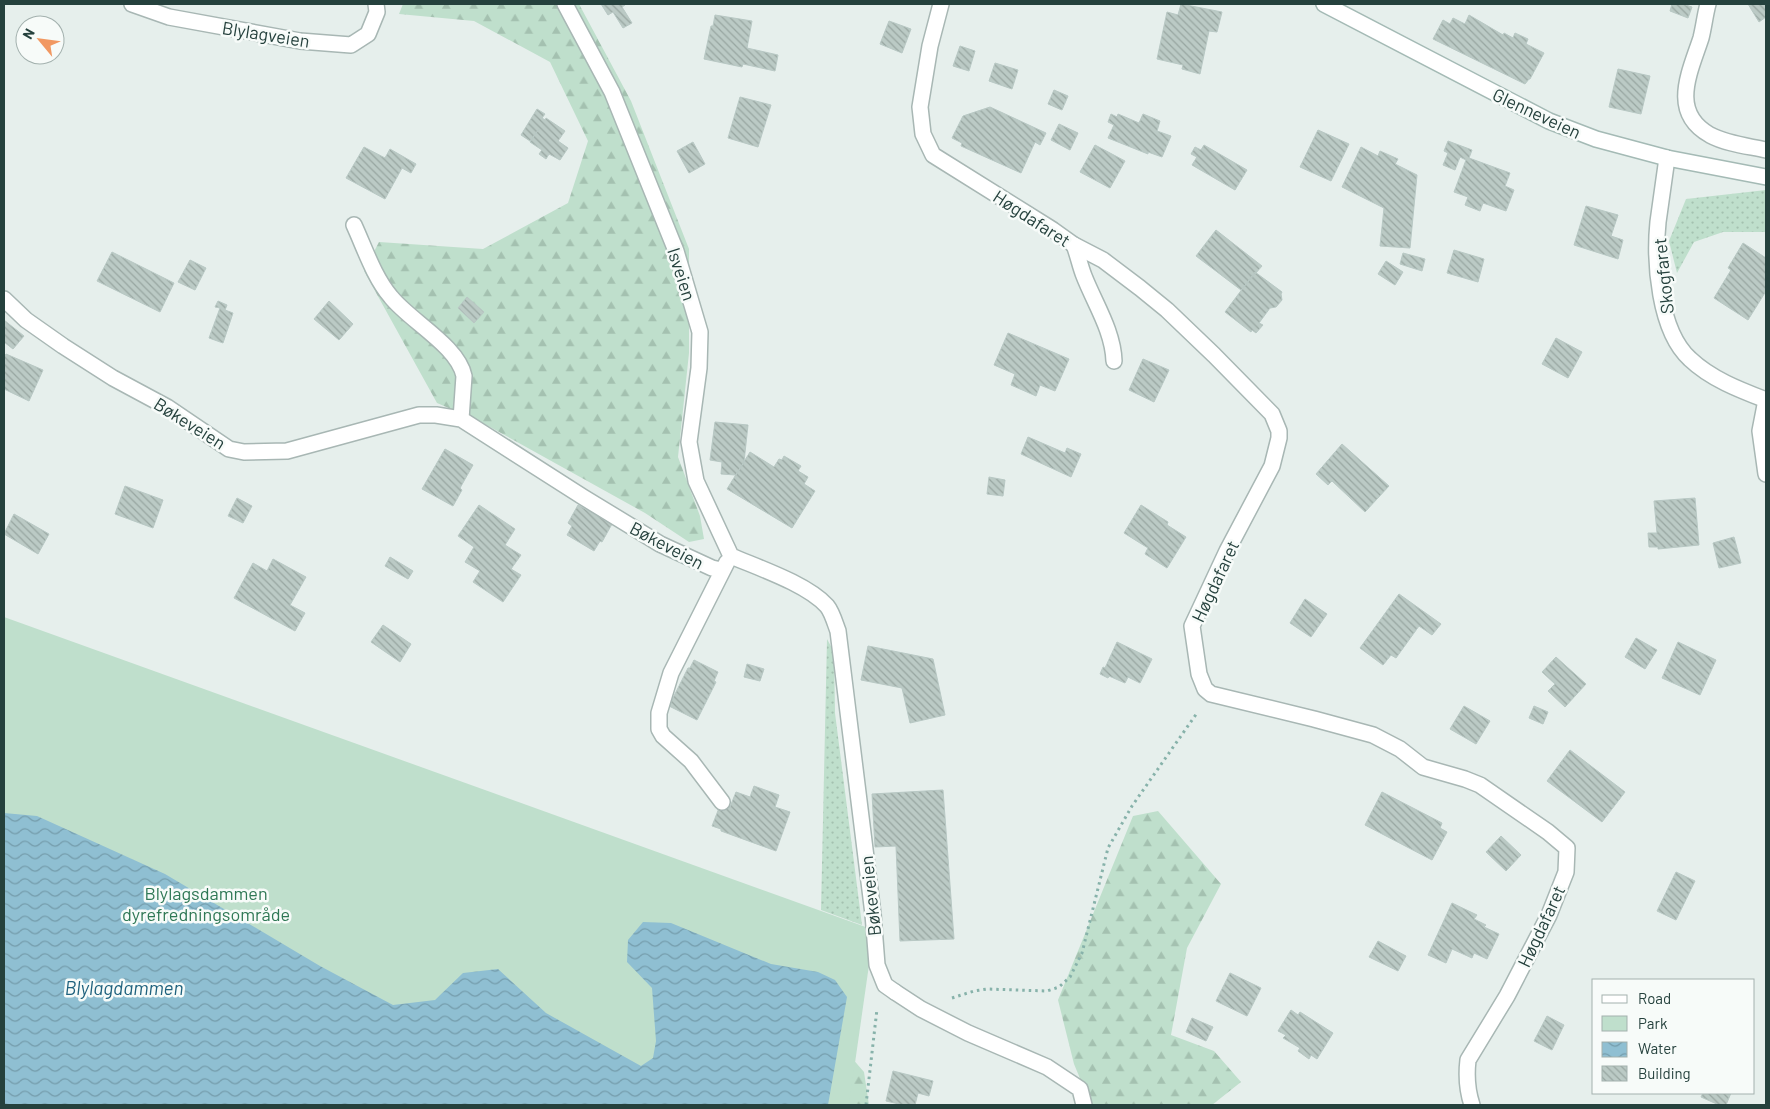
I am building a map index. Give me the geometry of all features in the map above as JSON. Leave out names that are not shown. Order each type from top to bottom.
[{"type":"street","name":"Blylagveien","points":[[132,4],[169,17],[300,41],[352,45],[368,34],[377,12],[376,4]]},
{"type":"street","name":"Isveien","points":[[565,4],[612,92],[679,260],[700,332],[699,368],[689,442],[694,471],[696,481],[731,556]]},
{"type":"street","name":"Høgdafaret","points":[[941,4],[930,46],[920,107],[923,134],[934,155],[1074,245],[1102,260],[1140,288],[1214,355],[1272,414],[1279,431],[1277,452],[1272,466],[1227,551],[1192,626],[1199,674],[1205,689],[1211,694],[1374,735],[1400,750],[1423,767],[1465,779],[1480,786],[1548,832],[1567,848],[1566,872],[1549,915],[1507,996],[1468,1060],[1466,1072],[1467,1090],[1472,1105]]},
{"type":"street","name":"Glenneveien","points":[[1324,4],[1549,121],[1596,139],[1666,158],[1766,177]]},
{"type":"street","points":[[1708,4],[1705,23],[1687,84],[1685,99],[1687,112],[1696,124],[1710,134],[1726,141],[1766,150]]},
{"type":"street","name":"Skogfaret","points":[[1666,158],[1658,224],[1658,267],[1667,323],[1680,348],[1704,372],[1729,385],[1766,400]]},
{"type":"street","points":[[354,225],[372,265],[390,296],[452,352],[463,369],[461,419]]},
{"type":"street","points":[[1074,245],[1084,275],[1109,333],[1114,350],[1114,362]]},
{"type":"street","name":"Bøkeveien","points":[[4,299],[26,320],[63,346],[113,378],[167,407],[229,449],[244,452],[287,451],[419,415],[436,415],[461,419],[583,498],[660,544],[712,568],[721,570],[731,556],[770,572],[806,590],[828,607],[838,631],[873,914],[877,965],[890,988]]},
{"type":"street","points":[[1766,400],[1760,431],[1766,474]]},
{"type":"street","points":[[721,570],[671,673],[659,713],[660,729],[663,736],[691,761],[722,802]]},
{"type":"street","points":[[890,988],[921,1009],[968,1033],[1047,1067],[1080,1089],[1084,1105]]},
{"type":"path","points":[[921,1009],[974,991],[987,989],[1047,991],[1059,987],[1070,976],[1082,953],[1108,848],[1132,806],[1211,694]]},
{"type":"path","points":[[866,1105],[877,1009],[890,988]]},
{"type":"green space","points":[[403,4],[579,4],[631,101],[689,249],[689,353],[678,457],[700,516],[704,539],[689,542],[645,513],[481,422],[437,403],[364,271],[379,242],[483,249],[568,203],[588,141],[550,62],[474,21],[399,14]]},
{"type":"green space","points":[[1766,190],[1766,232],[1723,232],[1694,242],[1677,273],[1669,241],[1686,199]]},
{"type":"green space","name":"Blylagsdammen dyrefredningsområde","points":[[4,617],[874,930],[849,1105],[4,1105]]},
{"type":"green space","points":[[827,639],[834,652],[835,713],[862,925],[821,910]]},
{"type":"green space","points":[[1158,811],[1221,884],[1187,948],[1171,1035],[1214,1051],[1241,1082],[1212,1105],[1091,1105],[1074,1064],[1058,1000],[1133,816]]},
{"type":"green space","points":[[838,1042],[864,1072],[869,1105],[828,1105]]},
{"type":"water","name":"Blylagdammen","points":[[4,813],[37,816],[165,874],[320,966],[393,1005],[435,1000],[463,973],[498,969],[546,1013],[641,1066],[653,1058],[656,1041],[652,988],[627,962],[628,940],[643,922],[671,923],[771,964],[818,972],[835,980],[847,997],[828,1105],[4,1105]]},
{"type":"building","points":[[601,4],[624,4],[622,7],[632,23],[623,28],[613,12],[608,15]]},
{"type":"building","points":[[1181,4],[1222,12],[1217,32],[1209,31],[1200,74],[1182,69],[1183,65],[1157,59],[1167,12],[1178,15]]},
{"type":"building","points":[[1672,4],[1683,4],[1692,7],[1688,18],[1670,11]]},
{"type":"building","points":[[1748,4],[1766,4],[1766,17],[1759,22]]},
{"type":"building","points":[[715,15],[752,21],[747,48],[778,55],[775,71],[743,64],[742,67],[704,59]]},
{"type":"building","points":[[1469,15],[1503,35],[1504,33],[1513,38],[1515,33],[1528,39],[1526,44],[1544,53],[1530,79],[1525,84],[1433,39],[1443,20],[1450,24],[1453,18],[1465,24]]},
{"type":"building","points":[[889,21],[911,29],[902,53],[880,44]]},
{"type":"building","points":[[960,46],[975,51],[969,71],[953,66]]},
{"type":"building","points":[[995,63],[1018,70],[1012,89],[989,81]]},
{"type":"building","points":[[1618,69],[1650,76],[1641,114],[1609,107]]},
{"type":"building","points":[[1054,90],[1068,96],[1062,110],[1048,104]]},
{"type":"building","points":[[740,97],[771,105],[758,147],[728,138]]},
{"type":"building","points":[[990,107],[1046,133],[1040,145],[1035,142],[1021,173],[961,146],[962,143],[952,138],[963,116]]},
{"type":"building","points":[[537,109],[545,114],[542,118],[545,120],[546,118],[565,131],[558,141],[568,148],[560,160],[549,154],[546,159],[539,154],[542,150],[530,142],[539,129],[530,141],[521,135]]},
{"type":"building","points":[[1111,114],[1117,117],[1118,114],[1139,123],[1143,114],[1160,121],[1157,131],[1171,136],[1162,157],[1148,152],[1148,154],[1108,138],[1114,125],[1108,122]]},
{"type":"building","points":[[1059,124],[1078,133],[1070,150],[1051,140]]},
{"type":"building","points":[[1318,130],[1349,144],[1331,181],[1300,167]]},
{"type":"building","points":[[1448,141],[1472,150],[1469,158],[1510,173],[1505,186],[1514,190],[1506,211],[1483,203],[1480,211],[1465,205],[1468,197],[1454,192],[1466,160],[1460,157],[1455,170],[1443,165],[1448,153],[1444,151]]},
{"type":"building","points":[[693,142],[705,164],[689,173],[677,151]]},
{"type":"building","points":[[1095,145],[1125,161],[1110,188],[1080,172]]},
{"type":"building","points":[[1204,145],[1247,170],[1235,190],[1192,165],[1197,157],[1191,154],[1195,147],[1201,150]]},
{"type":"building","points":[[364,147],[385,158],[390,149],[416,164],[411,173],[402,168],[385,199],[346,178]]},
{"type":"building","points":[[1361,147],[1378,156],[1380,151],[1398,159],[1395,164],[1417,175],[1410,248],[1380,246],[1384,208],[1342,187]]},
{"type":"building","points":[[1586,206],[1618,215],[1611,236],[1623,240],[1618,259],[1574,245]]},
{"type":"building","points":[[1216,230],[1262,266],[1241,290],[1196,256]]},
{"type":"building","points":[[1743,243],[1766,258],[1766,291],[1748,320],[1714,298],[1731,270],[1728,268]]},
{"type":"building","points":[[1454,250],[1484,259],[1478,282],[1447,273]]},
{"type":"building","points":[[112,252],[174,283],[160,312],[97,281]]},
{"type":"building","points":[[1403,253],[1425,259],[1422,271],[1400,264]]},
{"type":"building","points":[[190,260],[206,268],[195,290],[178,282]]},
{"type":"building","points":[[1386,261],[1403,272],[1395,285],[1378,274]]},
{"type":"building","points":[[1255,272],[1282,292],[1282,300],[1276,307],[1270,308],[1259,323],[1263,325],[1256,333],[1252,330],[1251,332],[1225,312]]},
{"type":"building","points":[[467,297],[484,312],[474,323],[458,308]]},
{"type":"building","points":[[218,301],[227,305],[225,310],[233,313],[223,343],[209,338],[220,308],[215,307]]},
{"type":"building","points":[[329,301],[353,324],[339,340],[314,319]]},
{"type":"building","points":[[4,320],[24,336],[13,349],[4,342]]},
{"type":"building","points":[[1008,333],[1069,359],[1055,391],[1040,385],[1036,396],[1011,385],[1015,374],[994,365]]},
{"type":"building","points":[[1556,338],[1582,352],[1568,378],[1542,364]]},
{"type":"building","points":[[6,354],[43,370],[29,401],[4,389],[4,357]]},
{"type":"building","points":[[1143,359],[1169,370],[1154,402],[1129,390]]},
{"type":"building","points":[[715,422],[748,425],[744,462],[736,475],[721,474],[722,462],[710,460]]},
{"type":"building","points":[[1028,437],[1065,453],[1067,448],[1081,454],[1071,477],[1021,454]]},
{"type":"building","points":[[1342,444],[1389,486],[1365,512],[1332,481],[1328,485],[1316,474]]},
{"type":"building","points":[[445,449],[473,465],[460,488],[462,490],[453,506],[422,489]]},
{"type":"building","points":[[750,452],[774,467],[779,459],[782,460],[784,456],[801,466],[798,471],[808,477],[804,484],[815,491],[792,528],[727,489]]},
{"type":"building","points":[[989,477],[1005,480],[1003,496],[987,494]]},
{"type":"building","points":[[125,486],[163,500],[153,528],[115,514]]},
{"type":"building","points":[[237,498],[252,506],[243,523],[228,516]]},
{"type":"building","points":[[1695,498],[1699,545],[1658,549],[1658,547],[1649,547],[1648,533],[1657,533],[1654,501]]},
{"type":"building","points":[[479,505],[515,529],[505,545],[521,555],[511,569],[521,575],[503,602],[473,582],[480,571],[465,562],[474,547],[458,536]]},
{"type":"building","points":[[578,505],[612,524],[602,542],[600,541],[594,551],[567,535],[572,526],[568,523]]},
{"type":"building","points":[[1141,505],[1168,522],[1167,525],[1186,537],[1167,568],[1145,554],[1148,548],[1124,533]]},
{"type":"building","points":[[14,514],[49,534],[38,554],[4,534]]},
{"type":"building","points":[[1734,537],[1741,563],[1719,568],[1713,543]]},
{"type":"building","points":[[390,557],[413,571],[408,579],[385,566]]},
{"type":"building","points":[[273,559],[306,577],[290,605],[305,613],[295,631],[234,598],[253,563],[267,571]]},
{"type":"building","points":[[1399,594],[1441,624],[1432,635],[1419,626],[1396,658],[1391,655],[1383,665],[1360,648]]},
{"type":"building","points":[[1305,599],[1327,614],[1311,637],[1290,623]]},
{"type":"building","points":[[383,625],[411,644],[400,662],[371,642]]},
{"type":"building","points":[[1636,638],[1657,650],[1645,669],[1625,657]]},
{"type":"building","points":[[1117,642],[1152,659],[1140,683],[1128,677],[1125,683],[1100,674],[1103,667],[1105,668]]},
{"type":"building","points":[[1678,642],[1716,660],[1700,695],[1662,678]]},
{"type":"building","points":[[868,646],[933,659],[945,715],[910,723],[902,688],[861,680]]},
{"type":"building","points":[[1556,657],[1586,684],[1565,707],[1548,691],[1555,684],[1542,672]]},
{"type":"building","points":[[694,660],[718,672],[714,681],[716,682],[697,720],[669,706]]},
{"type":"building","points":[[747,664],[764,669],[760,681],[744,677]]},
{"type":"building","points":[[1464,706],[1490,721],[1476,744],[1450,729]]},
{"type":"building","points":[[1534,706],[1548,712],[1543,724],[1529,718]]},
{"type":"building","points":[[1570,750],[1625,792],[1602,822],[1547,781]]},
{"type":"building","points":[[754,786],[779,795],[775,807],[790,812],[776,851],[712,826],[721,803],[730,807],[736,792],[750,797]]},
{"type":"building","points":[[943,790],[954,939],[900,941],[896,846],[875,847],[872,794]]},
{"type":"building","points":[[1382,792],[1442,823],[1440,828],[1447,832],[1432,860],[1365,825]]},
{"type":"building","points":[[1501,836],[1521,855],[1506,871],[1486,852]]},
{"type":"building","points":[[1676,872],[1695,881],[1676,920],[1657,911]]},
{"type":"building","points":[[1452,903],[1477,915],[1474,919],[1486,925],[1484,927],[1499,934],[1487,959],[1474,953],[1472,958],[1452,949],[1446,963],[1428,955]]},
{"type":"building","points":[[1378,941],[1406,956],[1398,971],[1369,957]]},
{"type":"building","points":[[1230,973],[1261,988],[1247,1016],[1216,1001]]},
{"type":"building","points":[[1291,1010],[1298,1015],[1300,1012],[1333,1033],[1317,1059],[1311,1055],[1309,1059],[1298,1051],[1300,1048],[1283,1038],[1286,1035],[1278,1031]]},
{"type":"building","points":[[1547,1016],[1564,1025],[1552,1050],[1534,1041]]},
{"type":"building","points":[[1192,1018],[1213,1027],[1206,1041],[1186,1032]]},
{"type":"building","points":[[893,1071],[933,1081],[929,1096],[918,1093],[915,1105],[903,1105],[886,1101]]},
{"type":"building","points":[[1702,1094],[1731,1094],[1726,1105],[1719,1105],[1701,1097]]}]
